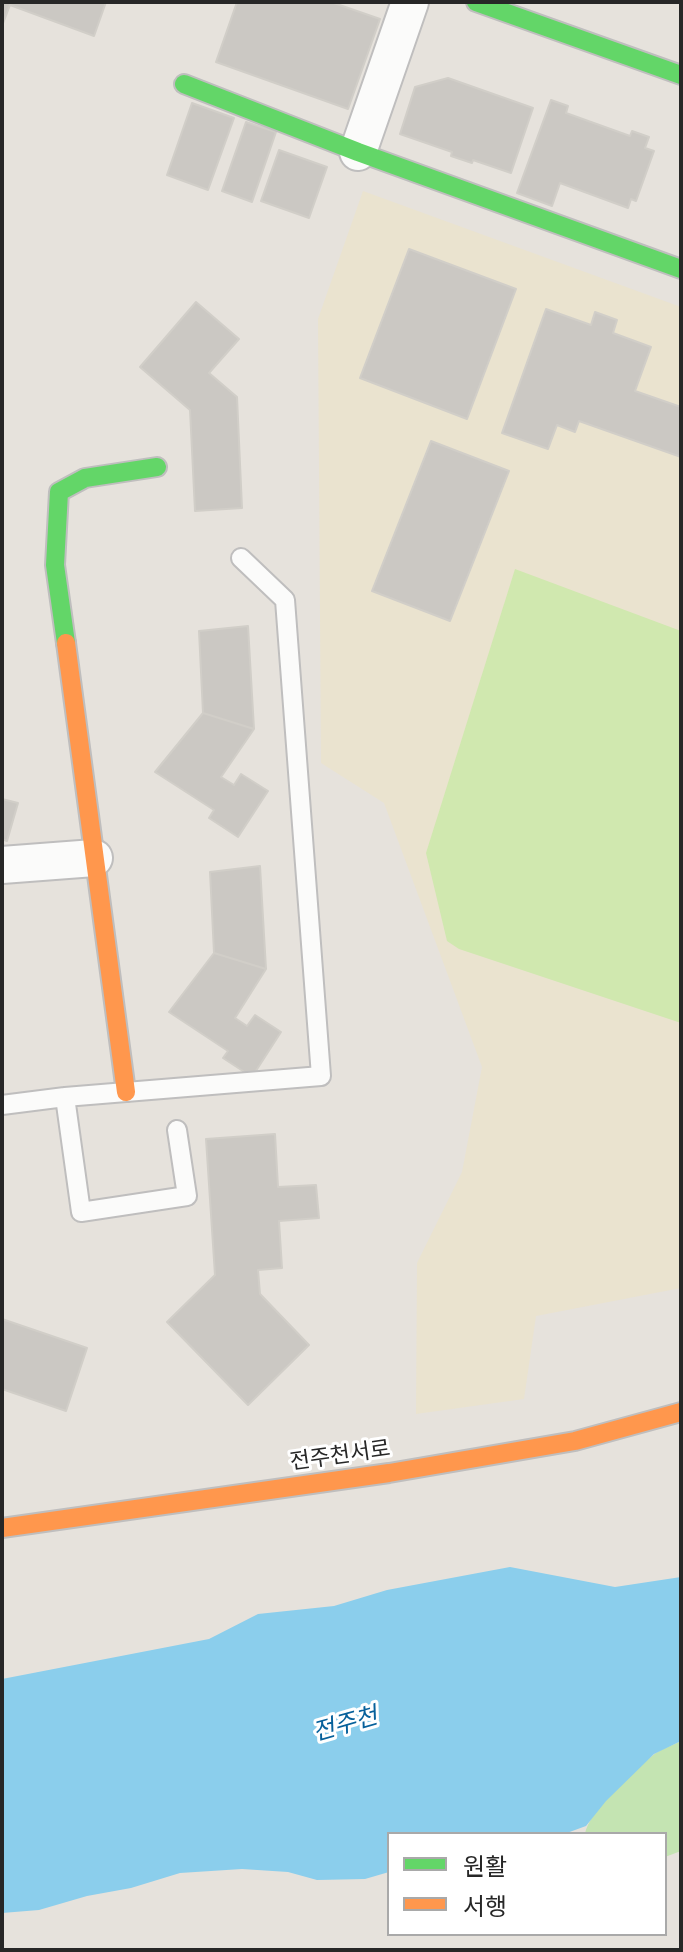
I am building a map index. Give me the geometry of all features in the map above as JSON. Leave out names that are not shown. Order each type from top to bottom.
[{"type":"street","points":[[358,152],[410,2]]},
{"type":"street","points":[[476,2],[681,75]]},
{"type":"street","points":[[184,84],[358,152],[681,269]]},
{"type":"street","points":[[126,1092],[55,565],[59,492],[85,478],[157,467]]},
{"type":"street","points":[[2,865],[94,858]]},
{"type":"street","name":"전주천서로","points":[[2,1528],[405,1470],[575,1441],[681,1412]]},
{"type":"lane","points":[[2,1105],[321,1076],[285,600],[241,558]]},
{"type":"lane","points":[[65,1097],[81,1212],[187,1196],[177,1130]]},
{"type":"shaded area","points":[[363,191],[681,307],[681,1288],[536,1316],[524,1399],[416,1414],[417,1263],[462,1172],[482,1067],[384,803],[321,763],[318,319]]},
{"type":"green space","points":[[515,569],[681,631],[681,1023],[459,949],[447,941],[426,853]]},
{"type":"green space","points":[[681,1741],[681,1851],[667,1856],[667,1832],[586,1832],[603,1803],[655,1754]]},
{"type":"water","name":"전주천","points":[[510,1567],[615,1587],[681,1577],[681,1741],[654,1754],[606,1801],[586,1826],[570,1832],[387,1832],[387,1873],[365,1879],[317,1880],[288,1872],[242,1869],[180,1873],[39,1910],[2,1913],[2,1679],[209,1639],[258,1614],[334,1606],[387,1590]]},
{"type":"building","points":[[2,2],[106,2],[94,36],[10,5],[2,26]]},
{"type":"building","points":[[237,2],[331,2],[380,19],[348,109],[216,62]]},
{"type":"building","points":[[448,78],[533,108],[511,173],[451,156],[452,152],[400,134],[415,87]]},
{"type":"building","points":[[551,100],[568,106],[566,113],[630,136],[632,131],[649,137],[645,148],[654,151],[636,201],[631,199],[628,208],[560,183],[552,206],[517,193]]},
{"type":"building","points":[[192,103],[234,118],[208,190],[167,175]]},
{"type":"building","points":[[246,122],[276,132],[252,202],[222,191]]},
{"type":"building","points":[[279,150],[327,167],[309,218],[261,201]]},
{"type":"building","points":[[409,249],[516,289],[467,419],[360,378]]},
{"type":"building","points":[[196,302],[239,339],[209,373],[237,397],[242,508],[195,511],[190,410],[140,367]]},
{"type":"building","points":[[546,309],[591,325],[595,312],[617,320],[613,333],[651,347],[635,391],[681,407],[681,457],[579,421],[575,432],[557,425],[548,449],[502,433]]},
{"type":"building","points":[[431,441],[509,471],[450,621],[372,591]]},
{"type":"building","points":[[248,626],[254,729],[203,713],[199,631]]},
{"type":"building","points":[[203,713],[254,729],[221,777],[234,785],[241,774],[268,791],[238,837],[209,818],[214,810],[155,772]]},
{"type":"building","points":[[2,799],[18,803],[7,841],[2,839]]},
{"type":"building","points":[[260,866],[266,969],[214,953],[210,872]]},
{"type":"building","points":[[214,953],[266,969],[235,1018],[247,1026],[255,1015],[281,1032],[252,1077],[223,1058],[228,1051],[169,1012]]},
{"type":"building","points":[[275,1134],[278,1187],[316,1185],[319,1218],[279,1221],[282,1268],[258,1270],[260,1294],[309,1345],[248,1405],[167,1322],[215,1275],[206,1139]]},
{"type":"building","points":[[2,1319],[87,1348],[66,1411],[2,1389]]},
{"type":"traffic: fast","points":[[476,2],[681,75]]},
{"type":"traffic: fast","points":[[184,84],[358,152],[681,269]]},
{"type":"traffic: fast","points":[[66,643],[55,565],[59,492],[85,478],[157,467]]},
{"type":"traffic: slow","points":[[66,643],[126,1092]]},
{"type":"traffic: slow","points":[[2,1528],[389,1473],[575,1441],[681,1412]]}]
